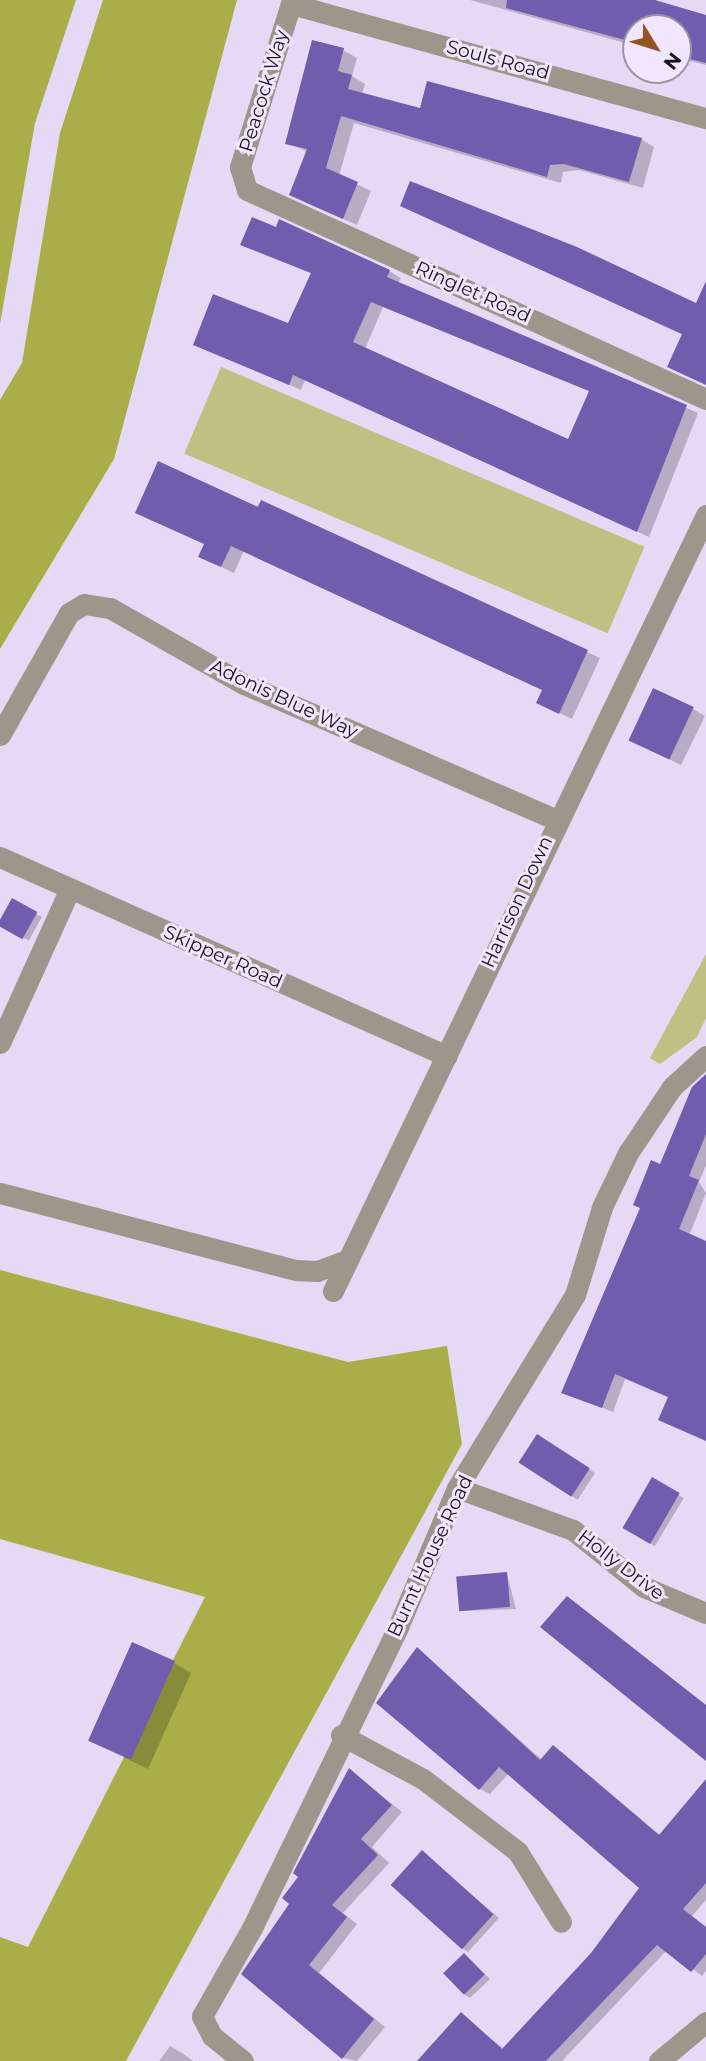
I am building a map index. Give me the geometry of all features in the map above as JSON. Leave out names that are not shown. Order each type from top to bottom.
[{"type":"street","name":"Souls Road","points":[[291,2],[706,118]]},
{"type":"street","name":"Peacock Way","points":[[242,183],[240,167],[291,2]]},
{"type":"street","name":"Ringlet Road","points":[[242,183],[706,398]]},
{"type":"street","name":"Harrison Down","points":[[333,1291],[447,1056],[555,819],[706,515]]},
{"type":"street","name":"Adonis Blue Way","points":[[0,735],[69,613],[84,604],[110,608],[244,684],[555,819]]},
{"type":"street","name":"Skipper Road","points":[[0,857],[447,1056]]},
{"type":"street","points":[[0,1043],[70,889]]},
{"type":"street","name":"Burnt House Road","points":[[243,2061],[212,2036],[202,2016],[252,1928],[341,1735],[398,1627],[457,1488],[557,1332],[628,1153],[672,1087],[706,1056]]},
{"type":"street","points":[[0,1193],[296,1270],[317,1271],[348,1259]]},
{"type":"street","name":"Holly Drive","points":[[457,1488],[573,1530],[644,1587],[706,1613]]},
{"type":"street","points":[[341,1735],[423,1779],[518,1852],[561,1922]]},
{"type":"street","points":[[659,2061],[706,2022]]},
{"type":"green space","points":[[221,367],[644,547],[608,633],[184,454]]},
{"type":"green space","points":[[706,954],[706,1018],[697,1037],[660,1064],[650,1058]]},
{"type":"shaded area","points":[[0,0],[76,0],[35,123],[0,324]]},
{"type":"shaded area","points":[[103,0],[237,0],[114,459],[0,649],[0,400],[22,363],[60,133]]},
{"type":"shaded area","points":[[0,1270],[348,1362],[447,1346],[462,1444],[126,2061],[0,2061],[0,1937],[28,1947],[205,1597],[0,1539]]},
{"type":"building","points":[[507,0],[655,0],[706,15],[706,63],[692,60],[692,14],[622,14],[622,39],[506,8]]},
{"type":"building","points":[[312,40],[344,48],[338,71],[352,75],[348,89],[420,108],[427,81],[642,138],[629,182],[564,164],[550,165],[547,177],[341,116],[326,168],[358,182],[343,219],[289,195],[307,149],[285,144]]},
{"type":"building","points":[[410,181],[577,247],[696,303],[706,281],[706,385],[667,367],[682,334],[400,206]]},
{"type":"building","points":[[252,217],[276,227],[279,219],[390,270],[387,277],[687,405],[637,532],[293,375],[289,385],[193,345],[213,294],[288,323],[311,273],[240,245]],"holes":[[[371,302],[589,391],[568,439],[353,342]]]},
{"type":"building","points":[[158,461],[258,507],[261,500],[588,650],[559,714],[536,703],[542,690],[231,546],[221,567],[198,557],[204,544],[135,513]]},
{"type":"building","points":[[653,688],[694,707],[669,760],[628,741]]},
{"type":"building","points":[[12,898],[37,912],[22,939],[0,927],[0,920]]},
{"type":"building","points":[[706,1074],[706,1134],[689,1176],[699,1180],[679,1229],[706,1241],[706,1441],[658,1420],[668,1397],[615,1374],[602,1408],[561,1393],[640,1208],[633,1205],[651,1160],[660,1164],[692,1087]]},
{"type":"building","points":[[537,1434],[590,1468],[571,1497],[518,1463]]},
{"type":"building","points":[[652,1477],[680,1493],[650,1544],[622,1528]]},
{"type":"building","points":[[507,1572],[510,1607],[459,1611],[456,1576]]},
{"type":"building","points":[[567,1596],[706,1705],[706,1761],[540,1627]]},
{"type":"building","points":[[132,1642],[175,1661],[131,1760],[88,1741]]},
{"type":"building","points":[[417,1647],[540,1760],[553,1745],[659,1835],[706,1779],[706,1883],[683,1909],[706,1927],[706,1954],[691,1972],[657,1945],[546,2061],[417,2061],[461,2012],[502,2049],[591,1953],[639,1888],[499,1767],[479,1790],[376,1703]]},
{"type":"building","points":[[349,1768],[392,1805],[361,1839],[378,1855],[332,1905],[347,1917],[309,1965],[374,2019],[342,2059],[241,1974],[289,1904],[282,1898],[298,1877],[293,1873]]},
{"type":"building","points":[[422,1850],[493,1914],[462,1949],[391,1885]]},
{"type":"building","points":[[464,1953],[485,1975],[464,1995],[443,1973]]}]
